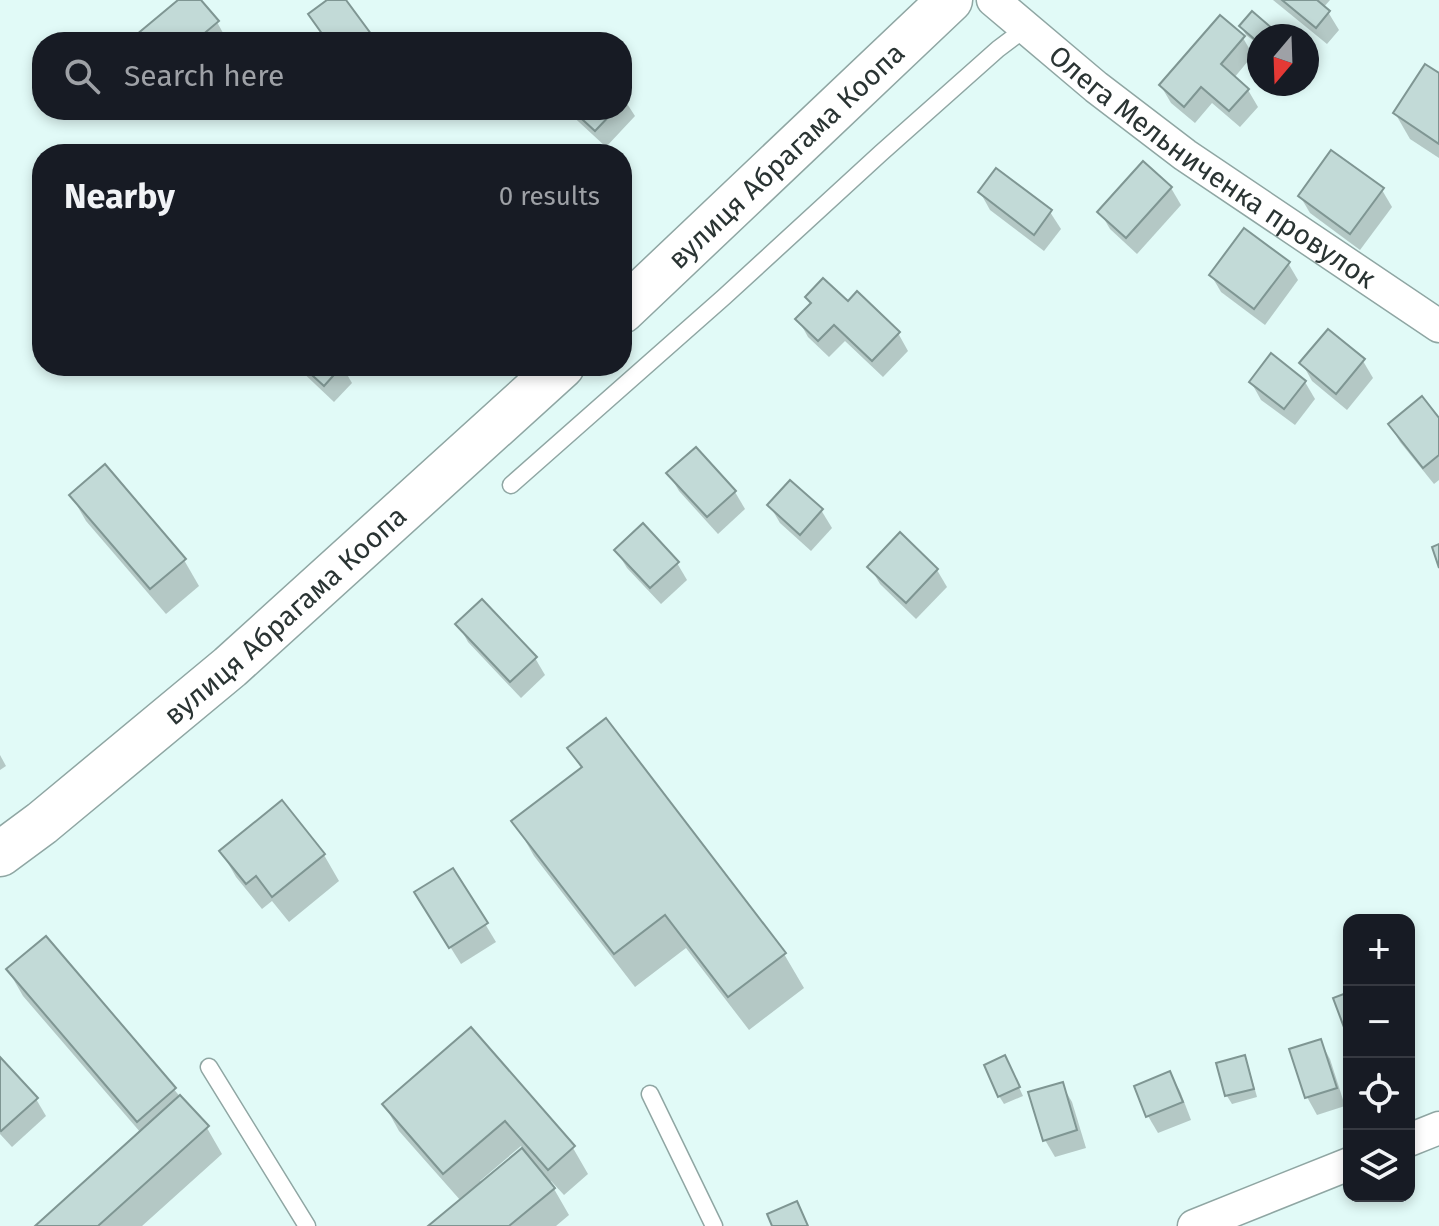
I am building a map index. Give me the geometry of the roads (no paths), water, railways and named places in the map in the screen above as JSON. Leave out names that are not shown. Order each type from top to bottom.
[{"type":"main road","name":"вулиця Абрагама Коопа","points":[[632,302],[950,0]]},
{"type":"main road","name":"вулиця Абрагама Коопа","points":[[0,854],[42,823],[230,667],[551,376]]},
{"type":"street","name":"Олега Мельниченка провулок","points":[[993,0],[1096,87],[1185,155],[1439,326]]},
{"type":"street","points":[[1415,1138],[1439,1128]]},
{"type":"street","points":[[1194,1226],[1343,1166]]},
{"type":"lane","points":[[511,485],[724,297],[892,142],[1026,28]]},
{"type":"lane","points":[[209,1067],[307,1226]]},
{"type":"lane","points":[[650,1094],[714,1226]]}]
